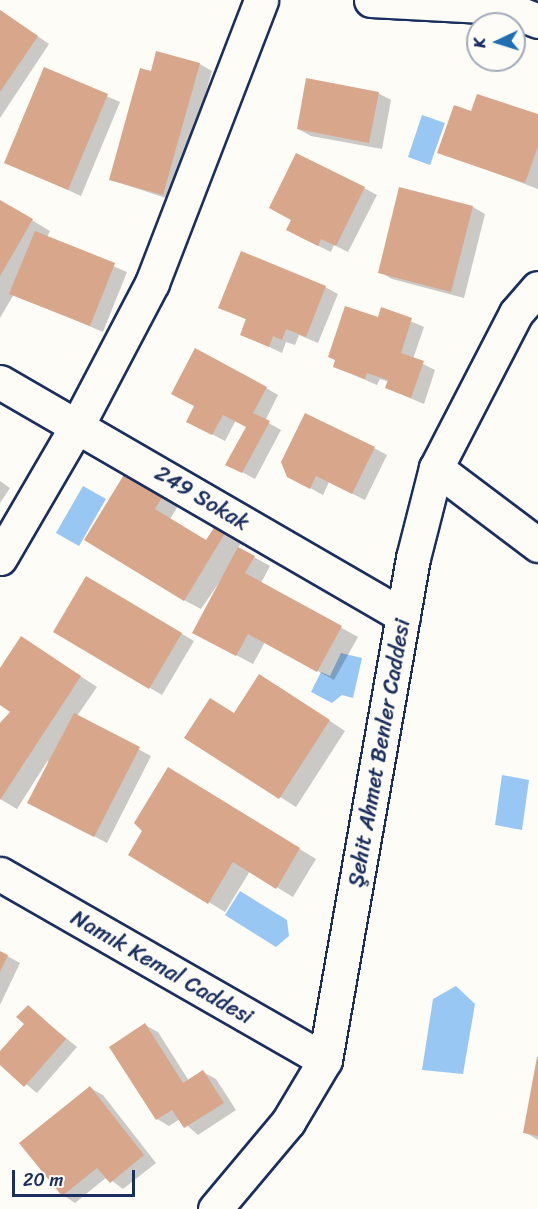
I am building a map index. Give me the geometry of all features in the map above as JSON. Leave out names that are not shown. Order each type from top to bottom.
[{"type":"street","points":[[0,558],[78,424],[153,283],[261,0]]},
{"type":"street","points":[[371,0],[503,4],[538,21]]},
{"type":"street","name":"Şehit Ahmet Benler Caddesi","points":[[214,1209],[288,1122],[325,1060],[402,616],[436,468],[516,313],[538,288]]},
{"type":"street","name":"249 Sokak","points":[[0,382],[78,424],[402,616]]},
{"type":"street","points":[[436,468],[538,546]]},
{"type":"street","name":"Namık Kemal Caddesi","points":[[0,874],[325,1060]]},
{"type":"water","points":[[422,115],[445,123],[430,165],[408,157]]},
{"type":"water","points":[[83,486],[106,499],[79,546],[56,533]]},
{"type":"water","points":[[341,653],[362,658],[353,698],[342,695],[332,703],[311,692],[321,672],[330,676]]},
{"type":"water","points":[[502,775],[529,780],[522,830],[495,825]]},
{"type":"water","points":[[240,891],[287,920],[289,936],[276,947],[225,915]]},
{"type":"water","points":[[456,986],[475,1004],[463,1074],[422,1070],[433,999]]},
{"type":"building","points":[[0,10],[38,36],[0,92]]},
{"type":"building","points":[[156,51],[200,63],[163,195],[109,180],[140,68],[151,71]]},
{"type":"building","points":[[44,67],[108,94],[68,190],[4,163]]},
{"type":"building","points":[[306,78],[379,92],[369,143],[297,129]]},
{"type":"building","points":[[477,94],[538,114],[538,146],[525,183],[437,153],[454,105],[471,111]]},
{"type":"building","points":[[296,153],[365,187],[336,246],[321,239],[318,246],[286,230],[291,220],[269,208]]},
{"type":"building","points":[[399,187],[473,206],[451,292],[378,273]]},
{"type":"building","points":[[0,200],[33,219],[0,276]]},
{"type":"building","points":[[35,231],[115,263],[90,326],[9,294]]},
{"type":"building","points":[[241,251],[326,286],[306,337],[286,329],[282,340],[273,336],[269,347],[240,335],[246,319],[218,308]]},
{"type":"building","points":[[345,306],[378,317],[381,307],[412,318],[401,353],[424,361],[411,398],[385,388],[388,380],[367,373],[365,379],[333,367],[335,360],[328,357]]},
{"type":"building","points":[[195,348],[267,387],[253,413],[270,421],[242,473],[225,465],[246,427],[223,415],[212,435],[186,422],[194,406],[171,394]]},
{"type":"building","points":[[305,413],[375,447],[352,494],[316,476],[310,489],[287,477],[281,462]]},
{"type":"building","points":[[125,473],[163,496],[155,509],[206,540],[217,523],[227,530],[184,601],[84,540]]},
{"type":"building","points":[[238,547],[255,556],[245,573],[342,626],[317,672],[248,634],[236,656],[192,633]]},
{"type":"building","points":[[86,576],[182,633],[149,689],[53,632]]},
{"type":"building","points":[[21,636],[81,676],[0,800],[0,723],[10,712],[0,705],[0,668]]},
{"type":"building","points":[[259,674],[330,720],[279,799],[184,738],[210,698],[234,713]]},
{"type":"building","points":[[74,713],[140,747],[94,837],[27,803]]},
{"type":"building","points":[[168,767],[300,848],[276,889],[233,862],[208,904],[128,855],[142,831],[134,823]]},
{"type":"building","points":[[0,951],[8,955],[0,972]]},
{"type":"building","points":[[28,1005],[66,1039],[24,1087],[0,1065],[0,1051],[24,1024],[16,1017]]},
{"type":"building","points":[[145,1023],[183,1083],[203,1070],[224,1103],[184,1128],[172,1110],[156,1120],[109,1047]]},
{"type":"building","points":[[538,1057],[538,1136],[523,1133]]},
{"type":"building","points":[[90,1086],[144,1155],[110,1183],[97,1168],[62,1196],[19,1143]]}]
